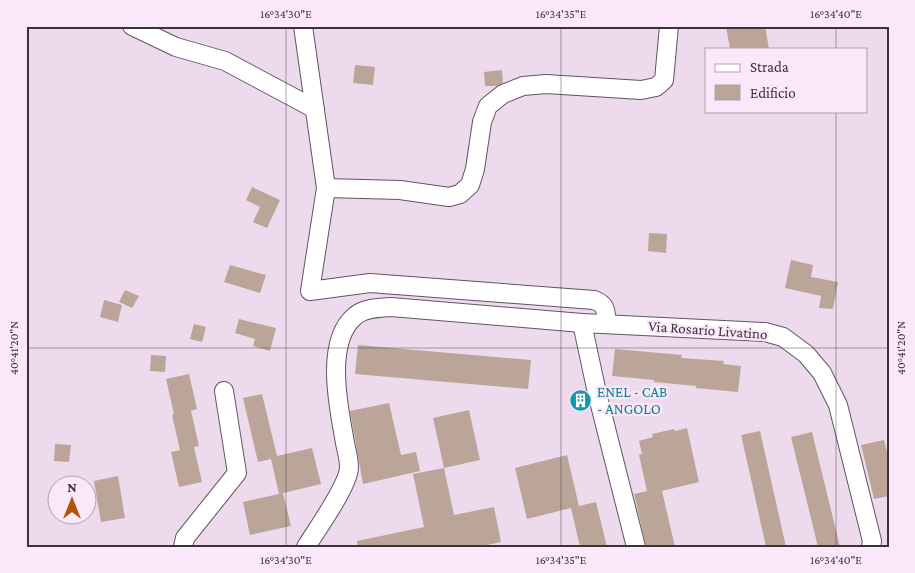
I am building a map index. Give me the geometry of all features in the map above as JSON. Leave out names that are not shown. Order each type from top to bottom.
[{"type":"street","points":[[132,26],[176,47],[225,61],[315,109]]},
{"type":"street","points":[[303,26],[326,188],[310,291],[370,283],[594,300],[602,303],[605,308],[607,323]]},
{"type":"street","points":[[326,188],[400,190],[450,197],[460,194],[470,185],[475,169],[482,122],[488,106],[504,94],[523,86],[546,84],[641,90],[656,87],[664,80],[669,26]]},
{"type":"street","name":"Via Rosario Livatino","points":[[306,547],[344,484],[349,467],[335,374],[343,330],[355,316],[372,308],[391,307],[582,323],[765,332],[783,337],[806,354],[822,373],[838,405],[872,541],[871,547]]},
{"type":"street","points":[[582,323],[602,416],[636,547]]},
{"type":"street","points":[[183,547],[185,538],[237,473],[224,391]]},
{"type":"building","points":[[726,26],[765,26],[769,48],[730,48]]},
{"type":"building","points":[[355,65],[375,67],[373,85],[353,83]]},
{"type":"building","points":[[502,70],[503,83],[497,86],[485,86],[484,72]]},
{"type":"building","points":[[252,187],[280,200],[267,228],[253,222],[260,207],[246,200]]},
{"type":"building","points":[[649,233],[667,234],[666,253],[648,251]]},
{"type":"building","points":[[791,260],[813,265],[811,277],[838,282],[833,309],[819,308],[821,296],[785,288]]},
{"type":"building","points":[[230,265],[266,275],[260,293],[224,282]]},
{"type":"building","points":[[125,290],[139,296],[132,308],[119,302]]},
{"type":"building","points":[[104,300],[122,305],[118,322],[100,317]]},
{"type":"building","points":[[239,319],[276,328],[270,351],[253,346],[255,339],[235,333]]},
{"type":"building","points":[[194,324],[206,327],[202,342],[190,339]]},
{"type":"building","points":[[358,345],[531,360],[528,389],[355,374]]},
{"type":"building","points":[[615,349],[682,355],[681,358],[724,361],[723,364],[741,366],[738,392],[612,376]]},
{"type":"building","points":[[151,355],[166,356],[165,372],[150,371]]},
{"type":"building","points":[[189,374],[197,409],[191,411],[199,446],[194,447],[202,482],[179,487],[171,452],[180,450],[166,379]]},
{"type":"building","points":[[262,394],[277,456],[312,448],[321,484],[279,494],[271,459],[258,462],[243,398]]},
{"type":"building","points":[[389,403],[401,455],[416,452],[420,471],[363,484],[350,411]]},
{"type":"building","points":[[469,410],[480,460],[444,468],[433,418]]},
{"type":"building","points":[[687,428],[699,482],[662,491],[675,547],[646,547],[634,494],[647,491],[639,455],[642,454],[639,441],[653,437],[652,434]]},
{"type":"building","points":[[760,431],[786,547],[766,547],[741,435]]},
{"type":"building","points":[[812,432],[840,547],[818,547],[791,437]]},
{"type":"building","points":[[884,440],[889,460],[889,496],[874,499],[861,445]]},
{"type":"building","points":[[55,444],[71,445],[69,462],[54,461]]},
{"type":"building","points":[[567,455],[579,506],[596,502],[607,547],[580,547],[571,508],[527,519],[515,468]]},
{"type":"building","points":[[444,468],[454,515],[494,507],[501,542],[478,547],[358,547],[357,541],[424,527],[413,474]]},
{"type":"building","points":[[118,476],[125,518],[101,522],[98,504],[98,480]]},
{"type":"building","points":[[283,493],[291,526],[250,535],[243,502]]},
{"type":"place","name":"ENEL - CAB - ANGOLO","points":[[581,401]]}]
